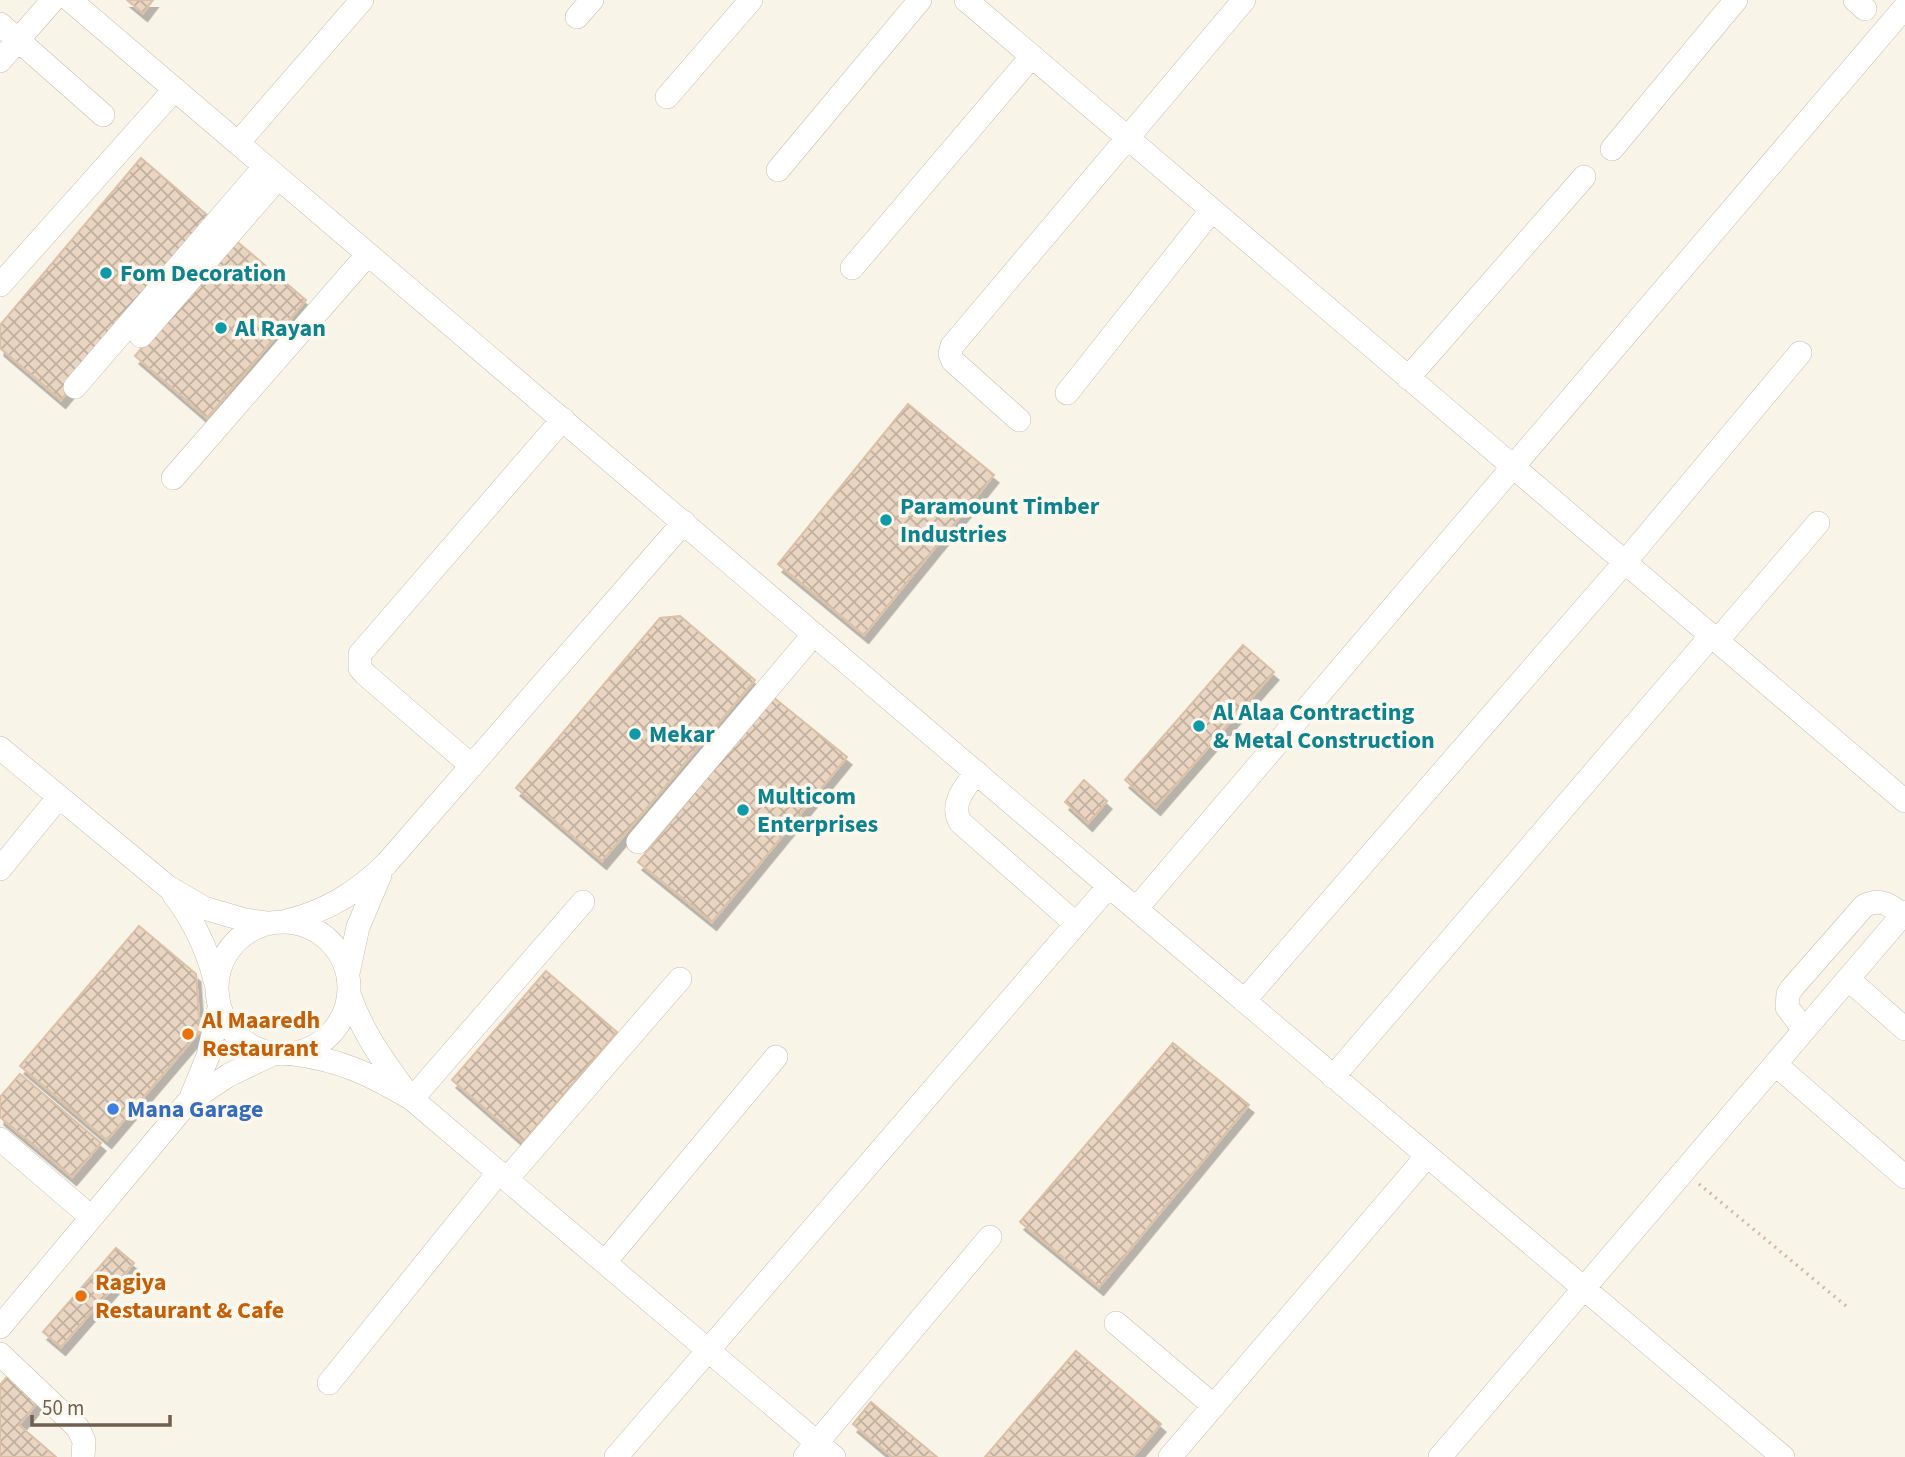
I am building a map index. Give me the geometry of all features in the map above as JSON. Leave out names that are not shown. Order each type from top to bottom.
[{"type":"street","points":[[0,61],[53,0]]},
{"type":"street","points":[[71,0],[1783,1457]]},
{"type":"street","points":[[238,143],[362,0]]},
{"type":"street","points":[[667,97],[751,0]]},
{"type":"street","points":[[778,170],[920,0]]},
{"type":"street","points":[[966,0],[1905,801]]},
{"type":"street","points":[[1018,419],[953,361],[950,354],[952,346],[1244,0]]},
{"type":"street","points":[[1612,149],[1736,0]]},
{"type":"street","points":[[1136,909],[1905,7]]},
{"type":"street","points":[[0,24],[103,115]]},
{"type":"street","points":[[852,268],[1032,56]]},
{"type":"street","points":[[0,285],[175,89]]},
{"type":"street","points":[[141,336],[272,172]]},
{"type":"street","points":[[75,387],[272,172]]},
{"type":"street","points":[[1408,378],[1584,177]]},
{"type":"street","points":[[1067,393],[1212,210]]},
{"type":"street","points":[[173,478],[368,254]]},
{"type":"street","points":[[1244,1001],[1625,562],[1800,354]]},
{"type":"street","points":[[472,765],[365,674],[358,662],[360,654],[563,419]]},
{"type":"street","points":[[188,1102],[208,1056],[218,997],[219,969],[236,940],[250,930],[306,916],[342,901],[387,863],[684,522]]},
{"type":"street","points":[[1333,1076],[1818,523]]},
{"type":"street","points":[[638,842],[814,634]]},
{"type":"street","points":[[0,748],[168,887],[204,908],[245,920],[304,924],[332,943],[342,957],[348,984],[366,1035],[412,1100]]},
{"type":"street","points":[[976,772],[957,803],[960,822],[1076,924]]},
{"type":"street","points":[[0,869],[58,798]]},
{"type":"street","points":[[3,1321],[188,1102],[229,1075],[284,1054],[310,1048],[331,1033],[345,1011],[362,916],[387,863]]},
{"type":"street","points":[[616,1457],[1109,886]]},
{"type":"street","points":[[168,887],[194,924],[203,944],[227,1024],[240,1038],[255,1048],[339,1062],[361,1070],[412,1100],[708,1349],[819,1452],[990,1237]]},
{"type":"street","points":[[412,1100],[583,902]]},
{"type":"street","points":[[1440,1457],[1904,913],[1883,902],[1864,906],[1800,979],[1786,1001],[1789,1014],[1804,1030]]},
{"type":"street","points":[[329,1383],[503,1175],[680,979]]},
{"type":"street","points":[[1847,979],[1905,1029]]},
{"type":"street","points":[[605,1262],[776,1057]]},
{"type":"street","points":[[1775,1064],[1905,1177]]},
{"type":"street","points":[[0,1139],[91,1217]]},
{"type":"street","points":[[1170,1457],[1427,1156]]},
{"type":"street","points":[[1116,1322],[1214,1406]]},
{"type":"street","points":[[0,1354],[81,1432],[84,1441],[83,1457]]},
{"type":"path","points":[[1684,1171],[1846,1306]]},
{"type":"building","points":[[127,0],[153,0],[143,13]]},
{"type":"building","name":"Fom Decoration","points":[[141,158],[213,220],[61,400],[0,348],[0,325]]},
{"type":"building","name":"Al Rayan","points":[[234,239],[306,300],[207,418],[135,356]]},
{"type":"building","name":"Paramount Timber Industries","points":[[908,404],[994,475],[864,635],[778,564]]},
{"type":"building","name":"Mekar","points":[[680,616],[755,680],[602,861],[516,788],[660,618]]},
{"type":"building","name":"Al Alaa Contracting & Metal Construction","points":[[1243,645],[1274,672],[1156,807],[1125,780]]},
{"type":"building","name":"Multicom Enterprises","points":[[773,697],[847,757],[712,922],[638,862]]},
{"type":"building","points":[[1084,780],[1107,801],[1088,823],[1065,802]]},
{"type":"building","points":[[139,926],[196,974],[200,1031],[107,1140],[20,1066]]},
{"type":"building","points":[[546,971],[617,1032],[523,1142],[452,1080]]},
{"type":"building","points":[[1173,1043],[1249,1105],[1099,1287],[1020,1222]]},
{"type":"building","points":[[20,1074],[101,1143],[72,1177],[0,1117],[0,1097]]},
{"type":"building","points":[[116,1248],[134,1263],[61,1347],[43,1332]]},
{"type":"building","points":[[1076,1351],[1161,1424],[1133,1457],[985,1457]]},
{"type":"building","points":[[11,1372],[41,1398],[19,1425],[56,1457],[0,1457],[0,1385]]},
{"type":"building","points":[[871,1402],[937,1457],[892,1457],[853,1424]]},
{"type":"place","name":"Fom Decoration","points":[[106,273]]},
{"type":"place","name":"Al Rayan","points":[[221,328]]},
{"type":"place","name":"Paramount Timber Industries","points":[[886,520]]},
{"type":"place","name":"Al Alaa Contracting & Metal Construction","points":[[1199,726]]},
{"type":"place","name":"Mekar","points":[[635,734]]},
{"type":"place","name":"Multicom Enterprises","points":[[743,810]]},
{"type":"place","name":"Al Maaredh Restaurant","points":[[188,1034]]},
{"type":"place","name":"Mana Garage","points":[[113,1109]]},
{"type":"place","name":"Ragiya Restaurant & Cafe","points":[[81,1296]]}]
